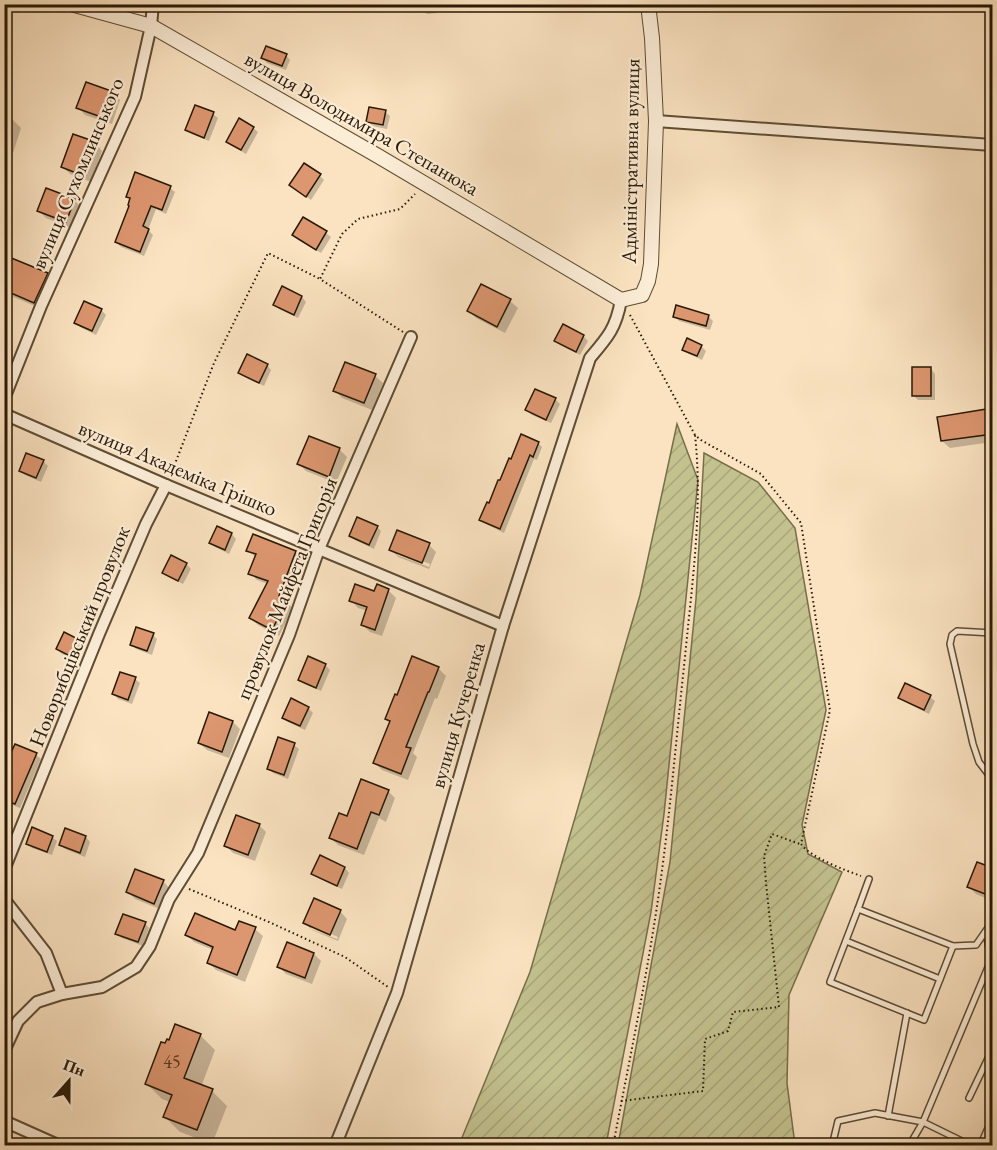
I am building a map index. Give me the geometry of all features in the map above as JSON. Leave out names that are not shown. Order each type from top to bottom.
[{"type":"street","name":"вулиця Володимира Степанюка","points":[[72,4],[151,26],[425,183],[621,300]]},
{"type":"street","name":"вулиця Сухомлинського","points":[[4,399],[41,306],[135,97],[151,26],[153,4]]},
{"type":"street","name":"Адміністративна вулиця","points":[[621,300],[642,295],[648,281],[651,264],[656,121],[648,4]]},
{"type":"street","points":[[656,121],[993,145]]},
{"type":"street","name":"вулиця Кучеренка","points":[[335,1146],[397,993],[503,626],[590,358],[610,335],[619,314],[621,300]]},
{"type":"street","name":"провулок Майфета Григорія","points":[[4,1051],[18,1021],[37,1002],[62,994],[102,987],[136,966],[150,946],[169,900],[198,853],[289,635],[319,549],[411,337]]},
{"type":"street","name":"вулиця Академіка Грішко","points":[[4,414],[166,485],[503,626]]},
{"type":"street","name":"Новорибцівський провулок","points":[[4,870],[99,634],[146,524],[166,485]]},
{"type":"street","points":[[4,898],[46,953],[62,994]]},
{"type":"street","points":[[4,1121],[60,1146]]},
{"type":"lane","points":[[993,648],[991,633],[957,631],[952,635],[950,644],[973,744],[979,762],[993,779]]},
{"type":"lane","points":[[869,879],[831,982],[924,1020],[953,946]]},
{"type":"lane","points":[[858,909],[953,946],[976,945],[993,922]]},
{"type":"lane","points":[[909,1146],[923,1122],[991,960],[986,932]]},
{"type":"lane","points":[[846,941],[940,979]]},
{"type":"lane","points":[[888,1116],[907,1013]]},
{"type":"lane","points":[[969,1098],[993,1050]]},
{"type":"lane","points":[[832,1146],[838,1121],[875,1113],[923,1122],[959,1143],[972,1146]]},
{"type":"lane","points":[[980,1146],[993,1119]]},
{"type":"path","points":[[320,279],[342,234],[358,219],[400,209],[425,183]]},
{"type":"path","points":[[166,485],[214,363],[268,253],[320,279],[411,337]]},
{"type":"path","points":[[621,300],[695,435],[761,474],[801,523],[830,710],[801,844]]},
{"type":"path","points":[[613,1146],[661,879],[674,767],[698,517],[698,461],[695,435]]},
{"type":"path","points":[[621,1101],[704,1090],[705,1039],[728,1031],[733,1012],[779,1007],[764,856],[772,834],[801,844],[804,849],[838,868],[869,879]]},
{"type":"path","points":[[178,884],[345,957],[397,993]]},
{"type":"shaded area","points":[[677,424],[698,480],[664,814],[651,912],[606,1145],[459,1145],[530,972],[640,595]]},
{"type":"shaded area","points":[[704,453],[758,482],[795,528],[826,710],[802,825],[808,854],[842,872],[789,995],[787,1083],[795,1145],[618,1145],[670,862],[696,599]]},
{"type":"building","points":[[266,46],[287,54],[282,66],[261,58]]},
{"type":"building","points":[[86,82],[114,92],[104,118],[76,108]]},
{"type":"building","points":[[195,105],[214,112],[204,138],[185,130]]},
{"type":"building","points":[[369,107],[386,110],[383,125],[366,122]]},
{"type":"building","points":[[239,118],[254,127],[241,150],[226,142]]},
{"type":"building","points":[[73,134],[96,142],[84,176],[61,167]]},
{"type":"building","points":[[304,163],[321,174],[306,197],[289,185]]},
{"type":"building","points":[[135,172],[171,186],[162,210],[151,206],[143,226],[149,229],[140,252],[115,242],[129,206],[130,198],[126,197]]},
{"type":"building","points":[[46,188],[75,199],[66,222],[37,211]]},
{"type":"building","points":[[303,217],[327,231],[316,250],[292,235]]},
{"type":"building","points":[[4,255],[48,273],[34,303],[4,290]]},
{"type":"building","points":[[481,284],[511,299],[497,327],[467,311]]},
{"type":"building","points":[[282,286],[302,296],[294,315],[273,305]]},
{"type":"building","points":[[84,301],[102,309],[92,331],[74,323]]},
{"type":"building","points":[[676,305],[709,315],[706,326],[673,317]]},
{"type":"building","points":[[563,324],[584,335],[576,352],[554,341]]},
{"type":"building","points":[[687,338],[702,345],[697,356],[682,350]]},
{"type":"building","points":[[247,354],[268,364],[259,383],[238,373]]},
{"type":"building","points":[[345,362],[376,374],[364,403],[333,391]]},
{"type":"building","points":[[912,367],[931,367],[931,396],[912,396]]},
{"type":"building","points":[[535,389],[556,398],[546,420],[525,410]]},
{"type":"building","points":[[993,408],[993,434],[941,441],[937,417]]},
{"type":"building","points":[[521,434],[539,442],[533,457],[530,455],[500,529],[479,520],[509,458],[511,459]]},
{"type":"building","points":[[309,436],[340,448],[329,477],[297,464]]},
{"type":"building","points":[[26,453],[44,460],[36,478],[19,471]]},
{"type":"building","points":[[357,517],[378,526],[369,545],[349,536]]},
{"type":"building","points":[[217,526],[232,533],[225,550],[209,543]]},
{"type":"building","points":[[397,530],[430,543],[422,563],[389,550]]},
{"type":"building","points":[[253,534],[296,551],[279,596],[287,600],[272,630],[249,618],[268,581],[248,574],[256,554],[246,551]]},
{"type":"building","points":[[171,555],[187,563],[178,581],[162,573]]},
{"type":"building","points":[[355,584],[374,591],[377,584],[389,589],[375,630],[361,625],[367,607],[349,601]]},
{"type":"building","points":[[136,627],[154,633],[147,651],[130,645]]},
{"type":"building","points":[[64,632],[78,639],[70,656],[56,649]]},
{"type":"building","points":[[308,656],[326,664],[316,688],[298,680]]},
{"type":"building","points":[[412,656],[439,667],[406,747],[411,748],[401,774],[373,763],[390,721],[385,719]]},
{"type":"building","points":[[120,672],[136,677],[128,700],[112,694]]},
{"type":"building","points":[[905,683],[931,695],[924,710],[898,698]]},
{"type":"building","points":[[291,698],[309,707],[300,726],[282,718]]},
{"type":"building","points":[[209,712],[233,721],[222,752],[198,743]]},
{"type":"building","points":[[278,737],[295,743],[284,775],[267,769]]},
{"type":"building","points":[[15,744],[37,753],[15,804],[4,800],[4,768]]},
{"type":"building","points":[[361,779],[389,790],[379,815],[371,812],[357,849],[329,838],[339,813],[347,816]]},
{"type":"building","points":[[236,815],[260,824],[248,855],[224,846]]},
{"type":"building","points":[[32,827],[53,836],[47,852],[26,844]]},
{"type":"building","points":[[65,828],[86,836],[80,853],[59,845]]},
{"type":"building","points":[[320,855],[345,867],[337,886],[311,874]]},
{"type":"building","points":[[977,862],[993,868],[993,897],[967,887]]},
{"type":"building","points":[[135,869],[164,880],[154,904],[126,892]]},
{"type":"building","points":[[314,898],[341,910],[330,935],[303,923]]},
{"type":"building","points":[[195,913],[235,930],[239,921],[256,927],[237,975],[207,963],[213,947],[185,935]]},
{"type":"building","points":[[123,914],[146,922],[138,942],[115,934]]},
{"type":"building","points":[[287,942],[314,953],[305,978],[277,967]]},
{"type":"building","points":[[175,1024],[201,1034],[184,1078],[213,1089],[197,1130],[163,1117],[172,1095],[145,1084],[161,1042],[165,1043],[167,1039],[169,1040]]}]
